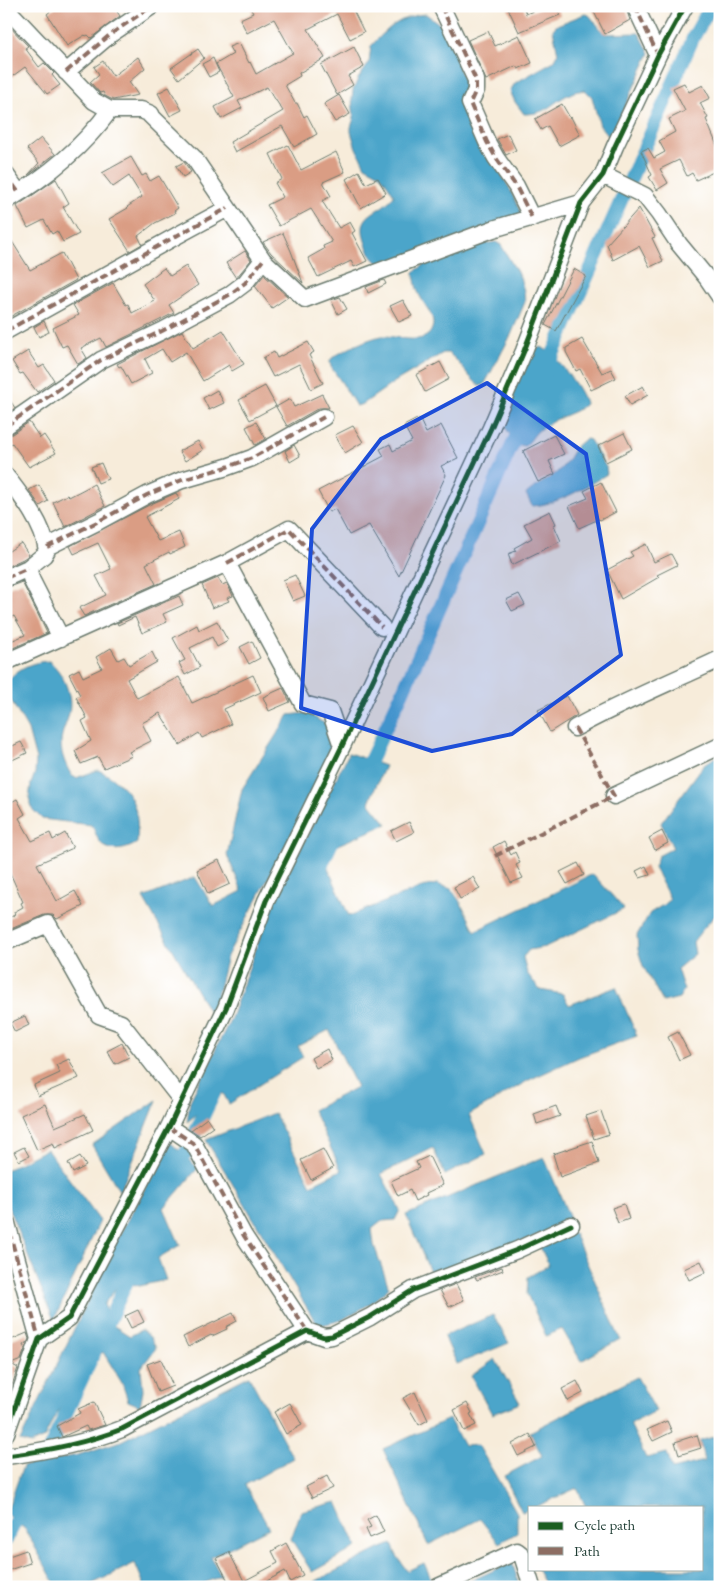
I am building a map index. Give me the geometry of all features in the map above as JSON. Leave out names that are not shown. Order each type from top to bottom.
[{"type":"street","points":[[66,72],[111,34],[152,6]]},
{"type":"street","points":[[441,6],[476,80],[476,90],[470,103],[474,113],[487,142],[516,186],[532,218]]},
{"type":"street","points":[[635,6],[658,55]]},
{"type":"street","points":[[6,8],[94,101],[110,110],[141,110],[150,114],[194,158],[264,260],[305,299],[493,229],[580,202],[607,177],[614,146],[658,55],[685,6]]},
{"type":"street","points":[[6,175],[12,197],[37,181],[72,152],[110,110]]},
{"type":"street","points":[[607,177],[644,196],[660,214],[679,244],[720,297]]},
{"type":"street","points":[[39,1339],[69,1318],[182,1101],[226,1008],[266,901],[342,746],[491,428],[524,351],[580,202]]},
{"type":"street","points":[[6,331],[228,208]]},
{"type":"street","points":[[6,426],[101,360],[162,331],[229,295],[245,283],[264,260]]},
{"type":"street","points":[[47,547],[147,494],[182,480],[234,465],[260,454],[324,417]]},
{"type":"street","points":[[6,476],[28,507],[46,540],[47,547],[44,555],[28,568],[6,578]]},
{"type":"street","points":[[6,662],[226,563],[289,530],[382,627]]},
{"type":"street","points":[[226,563],[303,704],[330,711],[342,746]]},
{"type":"street","points":[[28,568],[32,581],[61,638]]},
{"type":"street","points":[[575,728],[617,705],[720,659]]},
{"type":"street","points":[[614,796],[720,746]]},
{"type":"street","points":[[6,942],[48,924],[99,1015],[121,1022],[182,1101]]},
{"type":"street","points":[[169,1127],[194,1144],[244,1236],[307,1332],[324,1337],[332,1336],[370,1317],[413,1290],[508,1254],[571,1225]]},
{"type":"street","points":[[6,1220],[39,1339],[6,1433]]},
{"type":"street","points":[[6,1456],[40,1452],[76,1444],[122,1429],[307,1332]]},
{"type":"street","points":[[438,1587],[517,1551],[522,1555],[532,1587]]},
{"type":"highlighted area","points":[[487,383],[586,454],[621,655],[512,734],[432,751],[301,708],[312,529],[381,439]]},
{"type":"water","points":[[426,14],[441,25],[450,42],[463,79],[465,112],[510,189],[522,215],[382,265],[374,259],[368,250],[363,233],[363,225],[370,215],[388,202],[394,195],[378,173],[365,166],[356,148],[351,132],[354,118],[353,90],[369,63],[371,46],[395,24],[409,17]]},
{"type":"water","points":[[585,14],[589,15],[605,34],[639,33],[650,53],[610,138],[600,126],[592,97],[585,90],[563,97],[544,110],[532,114],[524,114],[510,91],[515,83],[554,61],[558,54],[553,29],[557,25]]},
{"type":"water","points":[[496,242],[501,245],[520,277],[525,302],[511,335],[484,385],[480,386],[453,357],[448,353],[443,353],[396,381],[363,404],[356,406],[331,367],[330,361],[332,358],[343,351],[377,337],[388,336],[419,339],[425,337],[430,332],[433,321],[418,292],[414,272],[433,260],[453,252]]},
{"type":"water","points":[[541,347],[553,356],[567,372],[585,404],[576,411],[542,428],[525,446],[518,445],[505,425],[504,412],[531,352]]},
{"type":"water","points":[[587,439],[590,440],[606,467],[607,474],[581,490],[561,499],[532,506],[526,494],[560,470],[579,443]]},
{"type":"water","points":[[49,661],[63,678],[70,699],[69,713],[61,743],[66,764],[72,776],[76,778],[98,770],[110,776],[126,791],[135,808],[137,819],[137,843],[132,846],[116,850],[111,849],[101,844],[91,825],[42,819],[33,810],[29,798],[36,760],[28,730],[9,697],[8,680],[27,666]]},
{"type":"water","points":[[307,713],[329,726],[339,745],[227,956],[212,1017],[143,898],[195,877],[213,906],[242,891],[227,855],[242,789],[289,715]]},
{"type":"water","points":[[349,753],[385,766],[369,802],[387,824],[321,852],[349,916],[422,887],[437,884],[451,889],[461,903],[475,931],[593,874],[624,909],[545,947],[529,950],[523,957],[527,973],[540,990],[563,994],[569,1005],[616,987],[637,1036],[579,1057],[529,1080],[469,1115],[486,1154],[445,1175],[433,1148],[381,1174],[400,1210],[395,1220],[382,1221],[372,1229],[374,1245],[389,1288],[370,1304],[342,1320],[318,1326],[206,1140],[274,1113],[311,1185],[341,1170],[313,1110],[357,1087],[329,1030],[298,1046],[303,1057],[229,1104],[223,1093],[187,1122],[190,1101],[231,1018],[271,906]]},
{"type":"water","points":[[715,757],[720,758],[720,912],[693,942],[695,954],[677,969],[684,990],[679,998],[663,1002],[643,966],[638,950],[637,935],[650,913],[670,899],[654,867],[658,856],[673,848],[661,823],[703,766]]},
{"type":"water","points":[[157,1100],[120,1192],[92,1145]]},
{"type":"water","points":[[170,1142],[198,1168],[164,1208],[180,1245],[158,1258],[166,1280],[139,1286],[122,1281],[104,1304],[111,1324],[130,1336],[141,1330],[150,1337],[156,1348],[141,1368],[143,1390],[140,1406],[128,1401],[122,1383],[103,1352],[86,1366],[44,1438],[31,1444],[20,1441],[122,1230]]},
{"type":"water","points":[[47,1149],[100,1221],[54,1320],[6,1202],[6,1170]]},
{"type":"water","points":[[544,1157],[571,1221],[433,1279],[406,1215]]},
{"type":"water","points":[[574,1233],[620,1339],[581,1361],[562,1329],[546,1336],[527,1294],[528,1277],[549,1265],[539,1245]]},
{"type":"water","points":[[493,1315],[509,1343],[457,1364],[444,1336]]},
{"type":"water","points":[[495,1359],[520,1403],[492,1414],[471,1376]]},
{"type":"water","points":[[249,1376],[293,1458],[245,1485],[269,1528],[211,1557],[221,1576],[195,1587],[145,1587],[135,1563],[86,1587],[57,1587],[25,1529],[6,1514],[23,1466],[78,1455],[121,1441]]},
{"type":"water","points":[[637,1377],[656,1411],[630,1424],[646,1458],[667,1453],[672,1469],[704,1461],[700,1441],[716,1436],[720,1443],[720,1587],[547,1587],[538,1570],[587,1570],[589,1574],[599,1570],[704,1570],[704,1506],[586,1506],[577,1488],[537,1506],[528,1506],[528,1510],[522,1512],[504,1476],[542,1456],[530,1432]]},
{"type":"water","points":[[449,1419],[464,1446],[478,1445],[517,1513],[517,1533],[499,1543],[480,1519],[428,1545],[383,1449]]},
{"type":"water","points":[[337,1502],[357,1547],[312,1572],[291,1539],[301,1511]]},
{"type":"water","points":[[392,1544],[407,1571],[424,1563],[434,1585],[430,1587],[309,1587],[314,1582]]},
{"type":"water","points":[[512,1562],[520,1587],[457,1587]]},
{"type":"building","points":[[57,6],[113,6],[120,16],[91,38],[85,35],[67,46],[47,14]]},
{"type":"building","points":[[249,6],[351,6],[364,32],[350,39],[337,14],[308,29],[325,58],[299,73],[300,76],[285,85],[304,117],[307,115],[317,134],[294,147],[282,126],[235,152],[230,142],[283,111],[267,87],[238,101],[242,108],[221,119],[215,107],[234,97],[216,64],[233,54],[229,47],[239,43],[256,74],[293,53],[274,19],[247,33],[240,19],[253,13]]},
{"type":"building","points":[[507,6],[523,6],[526,14],[545,6],[557,6],[560,15],[519,32]]},
{"type":"building","points":[[591,6],[625,6],[630,20],[605,34]]},
{"type":"building","points":[[6,23],[28,46],[25,48],[39,67],[44,63],[54,73],[52,75],[60,85],[47,94],[25,67],[6,81]]},
{"type":"building","points":[[488,31],[495,46],[519,35],[532,63],[518,69],[516,66],[486,80],[468,40]]},
{"type":"building","points":[[354,47],[364,67],[348,76],[353,85],[337,95],[321,65]]},
{"type":"building","points":[[198,49],[204,58],[179,79],[171,68]]},
{"type":"building","points":[[138,57],[145,68],[129,82],[138,95],[113,100],[105,96],[103,92],[100,93],[90,82],[99,74],[94,67],[103,61],[113,76]]},
{"type":"building","points":[[213,58],[219,72],[209,77],[202,64]]},
{"type":"building","points":[[684,83],[689,92],[703,85],[710,98],[700,103],[708,118],[706,119],[720,153],[720,169],[696,180],[692,173],[687,176],[679,160],[660,169],[668,183],[657,190],[649,177],[652,175],[641,151],[648,148],[654,158],[665,152],[659,141],[675,132],[669,119],[685,111],[673,88]]},
{"type":"building","points":[[169,87],[182,110],[170,116],[158,93]]},
{"type":"building","points":[[339,95],[350,114],[335,122],[324,104]]},
{"type":"building","points":[[562,104],[580,135],[559,146],[548,126],[541,130],[535,119]]},
{"type":"building","points":[[508,134],[516,150],[506,155],[497,139]]},
{"type":"building","points":[[41,138],[55,154],[28,175],[39,163],[27,149]]},
{"type":"building","points":[[288,145],[301,170],[336,152],[345,172],[323,182],[331,196],[322,201],[339,228],[350,222],[355,231],[352,233],[367,261],[354,267],[351,261],[318,277],[308,258],[324,249],[323,246],[332,242],[311,209],[279,226],[267,205],[283,197],[275,183],[282,179],[270,154]]},
{"type":"building","points":[[131,157],[142,176],[146,174],[150,181],[159,176],[178,208],[174,211],[175,213],[155,223],[138,236],[142,244],[130,251],[109,219],[142,197],[129,176],[113,187],[102,173]]},
{"type":"building","points":[[184,162],[191,172],[183,177],[176,166]]},
{"type":"building","points":[[359,171],[366,184],[378,178],[386,193],[361,208],[346,179]]},
{"type":"building","points":[[56,179],[69,203],[63,207],[79,234],[63,242],[57,231],[52,234],[44,220],[28,228],[17,206]]},
{"type":"building","points":[[639,208],[655,237],[652,238],[663,261],[650,267],[639,246],[613,260],[607,244]]},
{"type":"building","points":[[6,232],[30,270],[62,253],[76,280],[6,319]]},
{"type":"building","points":[[283,233],[303,283],[271,253],[263,242]]},
{"type":"building","points":[[245,251],[251,260],[236,278],[226,263]]},
{"type":"building","points":[[186,266],[198,285],[169,305],[174,313],[106,347],[101,338],[81,348],[87,358],[78,364],[67,345],[62,347],[53,328],[79,315],[73,305],[113,283],[132,313],[155,301],[143,284],[164,268],[170,276]]},
{"type":"building","points":[[574,269],[586,276],[556,331],[545,325]]},
{"type":"building","points":[[264,275],[288,297],[272,308],[255,286]]},
{"type":"building","points":[[384,280],[386,284],[368,293],[366,287]]},
{"type":"building","points":[[340,297],[347,309],[338,314],[331,300]]},
{"type":"building","points":[[403,300],[412,316],[399,322],[390,306]]},
{"type":"building","points":[[44,321],[49,332],[39,337],[34,327]]},
{"type":"building","points":[[223,330],[244,364],[232,371],[229,365],[203,381],[186,352],[170,362],[162,349],[145,359],[152,373],[131,384],[121,366],[119,367],[117,364],[182,331],[193,348]]},
{"type":"building","points":[[582,339],[602,373],[611,369],[616,378],[591,390],[580,369],[576,371],[566,352],[566,348]]},
{"type":"building","points":[[308,342],[314,352],[309,355],[323,383],[311,389],[299,364],[273,377],[263,358],[274,352],[277,358]]},
{"type":"building","points":[[28,351],[39,368],[44,365],[54,380],[37,392],[23,373],[20,374],[12,361]]},
{"type":"building","points":[[440,362],[449,379],[425,392],[416,375]]},
{"type":"building","points":[[265,386],[276,406],[250,420],[239,400]]},
{"type":"building","points":[[643,386],[648,395],[630,405],[625,396]]},
{"type":"building","points":[[217,390],[224,403],[209,410],[203,398]]},
{"type":"building","points":[[6,394],[15,408],[6,414]]},
{"type":"building","points":[[322,394],[329,408],[319,408],[287,426],[276,407],[290,399],[294,407]]},
{"type":"building","points":[[419,418],[426,433],[441,425],[458,458],[441,466],[446,475],[399,576],[369,525],[349,535],[335,509],[329,512],[318,491],[384,456],[380,449],[390,444],[393,451],[412,441],[404,426]]},
{"type":"building","points":[[29,422],[40,438],[44,435],[56,453],[29,467],[12,443],[6,447],[6,436]]},
{"type":"building","points":[[256,422],[266,439],[255,445],[246,427]]},
{"type":"building","points":[[353,426],[363,442],[345,453],[335,435]]},
{"type":"building","points":[[624,433],[632,449],[606,462],[598,446]]},
{"type":"building","points":[[554,435],[564,454],[549,461],[555,474],[538,482],[523,451]]},
{"type":"building","points":[[198,441],[203,450],[185,461],[179,451]]},
{"type":"building","points":[[294,445],[300,456],[290,462],[285,451]]},
{"type":"building","points":[[101,463],[108,479],[98,483],[91,467]]},
{"type":"building","points":[[601,482],[616,512],[579,528],[569,506],[588,498],[584,491]]},
{"type":"building","points":[[94,484],[105,506],[65,527],[53,502],[67,495],[69,497]]},
{"type":"building","points":[[39,485],[48,501],[40,506],[29,490]]},
{"type":"building","points":[[176,493],[179,499],[145,517],[158,541],[179,532],[185,547],[170,554],[169,552],[146,564],[156,584],[84,616],[79,608],[106,595],[96,576],[111,569],[98,543],[74,554],[70,546]]},
{"type":"building","points":[[550,511],[561,541],[512,565],[508,554],[516,551],[514,548],[532,538],[524,524]]},
{"type":"building","points":[[21,543],[29,555],[6,567],[6,553]]},
{"type":"building","points":[[646,544],[654,562],[671,554],[677,565],[657,575],[659,577],[621,599],[607,570],[633,556],[630,552]]},
{"type":"building","points":[[295,575],[305,596],[293,601],[283,580]]},
{"type":"building","points":[[218,578],[222,585],[227,583],[233,596],[227,598],[229,601],[212,608],[202,585]]},
{"type":"building","points":[[22,582],[47,633],[6,651],[6,643],[25,635],[14,616],[6,620],[6,588]]},
{"type":"building","points":[[519,594],[525,605],[512,611],[506,600]]},
{"type":"building","points":[[179,596],[183,605],[163,614],[167,622],[142,633],[135,617],[118,625],[117,623]]},
{"type":"building","points":[[217,621],[228,641],[217,647],[212,637],[190,648],[200,667],[185,675],[179,663],[185,660],[173,638],[197,625],[199,630]]},
{"type":"building","points":[[252,641],[260,658],[249,664],[240,647]]},
{"type":"building","points":[[111,648],[118,660],[124,657],[129,665],[152,652],[157,662],[127,679],[137,698],[179,677],[192,703],[253,675],[261,692],[224,709],[231,724],[202,738],[199,733],[180,745],[160,713],[142,723],[151,741],[129,752],[132,756],[104,768],[98,757],[81,764],[75,751],[91,741],[82,721],[87,718],[76,697],[80,695],[69,674],[79,669],[83,677],[102,668],[96,657]]},
{"type":"building","points":[[283,688],[290,702],[269,711],[263,697]]},
{"type":"building","points":[[567,696],[577,715],[550,732],[538,710]]},
{"type":"building","points":[[21,742],[27,753],[6,763],[6,749]]},
{"type":"building","points":[[17,799],[25,814],[19,818],[32,841],[50,833],[53,840],[65,833],[73,848],[37,864],[57,901],[75,891],[83,906],[57,919],[53,915],[44,915],[6,931],[6,919],[15,915],[14,912],[23,907],[21,903],[23,902],[6,864],[6,805]]},
{"type":"building","points":[[409,822],[414,832],[396,841],[391,831]]},
{"type":"building","points":[[662,831],[668,843],[655,850],[649,838]]},
{"type":"building","points":[[504,841],[511,855],[515,852],[520,863],[516,865],[523,878],[511,883],[493,847]]},
{"type":"building","points":[[219,860],[230,884],[208,894],[197,870]]},
{"type":"building","points":[[578,863],[584,875],[567,884],[560,872]]},
{"type":"building","points":[[646,866],[650,875],[640,878],[636,871]]},
{"type":"building","points":[[473,877],[480,889],[460,899],[454,887]]},
{"type":"building","points":[[25,1016],[29,1025],[15,1032],[10,1023]]},
{"type":"building","points":[[678,1032],[690,1055],[679,1060],[668,1037]]},
{"type":"building","points":[[122,1043],[129,1057],[115,1064],[107,1051]]},
{"type":"building","points":[[327,1049],[332,1060],[316,1068],[311,1058]]},
{"type":"building","points":[[69,1059],[79,1078],[38,1096],[34,1085],[60,1073],[56,1065]]},
{"type":"building","points":[[45,1104],[55,1127],[85,1114],[93,1130],[55,1148],[53,1143],[37,1150],[21,1115]]},
{"type":"building","points":[[556,1106],[560,1116],[537,1124],[534,1114]]},
{"type":"building","points":[[601,1111],[609,1134],[594,1139],[586,1116]]},
{"type":"building","points":[[207,1118],[213,1127],[200,1136],[191,1130]]},
{"type":"building","points":[[592,1141],[599,1163],[560,1177],[553,1154]]},
{"type":"building","points":[[24,1147],[29,1156],[19,1161],[14,1152]]},
{"type":"building","points":[[323,1149],[333,1168],[311,1180],[301,1160]]},
{"type":"building","points":[[80,1156],[86,1166],[73,1173],[68,1163]]},
{"type":"building","points":[[429,1156],[443,1185],[415,1201],[410,1190],[398,1196],[391,1181],[419,1168],[416,1162]]},
{"type":"building","points":[[624,1204],[629,1219],[618,1223],[612,1208]]},
{"type":"building","points":[[701,1261],[706,1272],[689,1280],[684,1269]]},
{"type":"building","points":[[502,1267],[503,1270],[477,1280],[475,1277]]},
{"type":"building","points":[[456,1284],[464,1300],[449,1307],[440,1290]]},
{"type":"building","points":[[138,1310],[144,1322],[131,1328],[125,1316]]},
{"type":"building","points":[[233,1313],[237,1321],[226,1327],[227,1329],[188,1347],[183,1337]]},
{"type":"building","points":[[27,1333],[29,1339],[23,1345],[25,1349],[21,1360],[11,1364],[18,1368],[6,1402],[6,1380],[10,1373],[8,1366],[6,1366],[6,1342]]},
{"type":"building","points":[[161,1359],[173,1386],[158,1392],[147,1364]]},
{"type":"building","points":[[577,1381],[583,1393],[568,1401],[562,1389]]},
{"type":"building","points":[[415,1392],[428,1420],[419,1425],[403,1398]]},
{"type":"building","points":[[94,1402],[105,1425],[88,1430],[86,1426],[62,1437],[57,1426],[80,1413],[78,1409]]},
{"type":"building","points":[[290,1403],[302,1425],[286,1434],[274,1412]]},
{"type":"building","points":[[467,1403],[476,1425],[464,1431],[454,1410]]},
{"type":"building","points":[[667,1421],[672,1432],[653,1441],[647,1430]]},
{"type":"building","points":[[530,1434],[536,1447],[518,1456],[512,1444]]},
{"type":"building","points":[[697,1435],[701,1448],[679,1455],[675,1442]]},
{"type":"building","points":[[327,1476],[333,1488],[312,1498],[306,1487]]},
{"type":"building","points":[[376,1515],[384,1532],[370,1538],[366,1529],[371,1527],[367,1520]]},
{"type":"building","points":[[286,1543],[303,1575],[290,1582],[285,1571],[256,1587],[233,1587],[231,1580],[228,1581],[216,1558],[229,1552],[244,1581],[278,1563],[272,1551]]},
{"type":"building","points":[[26,1550],[30,1563],[6,1571],[6,1557]]},
{"type":"waterway","points":[[545,372],[694,36],[711,6]]},
{"type":"waterway","points":[[362,778],[403,691],[522,423]]},
{"type":"waterway","points":[[317,875],[336,833]]},
{"type":"waterway","points":[[177,1171],[216,1089]]},
{"type":"waterway","points":[[36,1478],[134,1266]]},
{"type":"waterway","points":[[6,1540],[23,1506]]},
{"type":"marked path","points":[[66,72],[111,34],[152,6]]},
{"type":"marked path","points":[[441,6],[476,80],[476,90],[470,103],[487,142],[516,186],[532,218]]},
{"type":"marked path","points":[[635,6],[658,55]]},
{"type":"marked path","points":[[6,175],[19,193]]},
{"type":"marked path","points":[[6,331],[228,208]]},
{"type":"marked path","points":[[6,426],[101,360],[162,331],[229,295],[245,283],[263,260]]},
{"type":"marked path","points":[[47,547],[147,495],[182,480],[252,458],[324,417]]},
{"type":"marked path","points":[[227,563],[289,529],[382,627]]},
{"type":"marked path","points":[[6,578],[28,568]]},
{"type":"marked path","points":[[495,856],[614,796],[575,728]]},
{"type":"marked path","points":[[169,1127],[194,1144],[244,1236],[307,1331]]},
{"type":"marked path","points":[[6,1220],[39,1339]]},
{"type":"cycle path","points":[[6,1433],[39,1339],[69,1318],[169,1127],[226,1008],[266,901],[342,746],[491,428],[524,351],[581,203],[603,175],[658,55],[685,6]]},
{"type":"cycle path","points":[[6,1456],[65,1446],[122,1429],[307,1331],[324,1337],[332,1336],[370,1317],[413,1290],[517,1250],[571,1225]]}]
